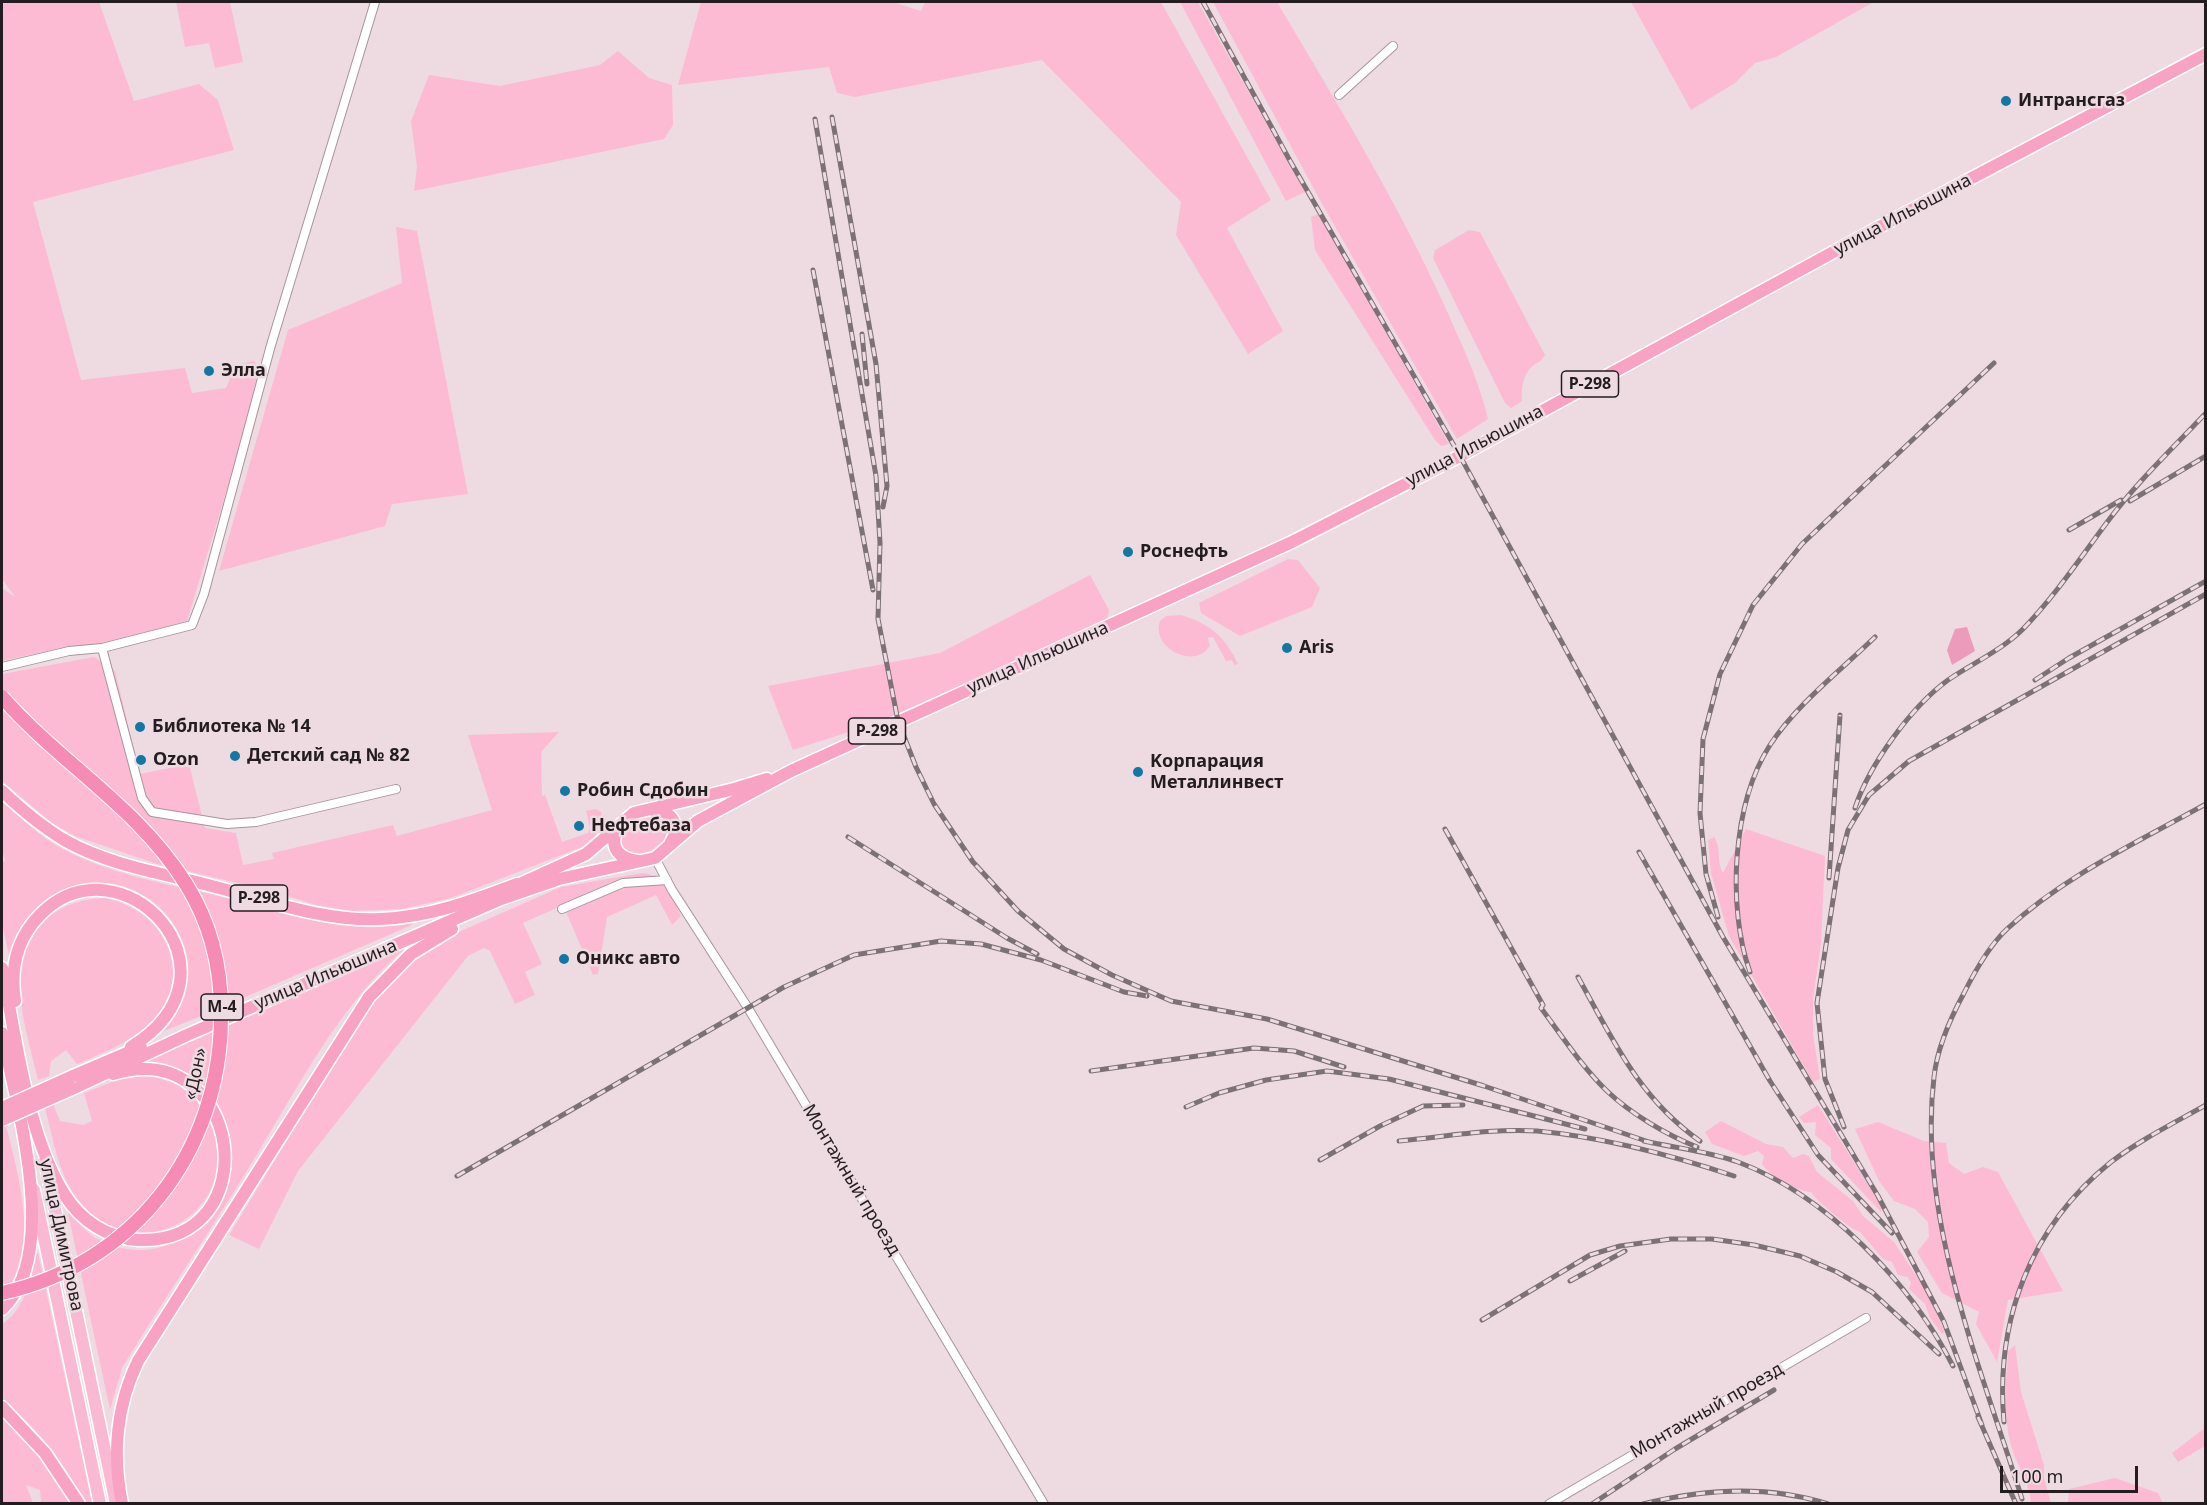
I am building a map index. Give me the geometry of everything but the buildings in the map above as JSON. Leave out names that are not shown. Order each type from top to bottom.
[{"type":"highway","name":"улица Ильюшина","points":[[791,771],[1292,542],[1460,456],[1870,232],[2205,54]]},
{"type":"highway","name":"«Дон»","points":[[2,697],[27,723],[144,830],[167,855],[206,922],[218,972],[222,1004],[220,1052],[212,1096],[196,1139],[171,1181],[140,1217],[101,1250],[58,1275],[2,1293]]},
{"type":"highway","name":"Р-298","points":[[554,875],[593,850],[634,813],[734,789],[791,771]]},
{"type":"highway","name":"Р-298","points":[[554,875],[655,857],[692,825],[791,771]]},
{"type":"highway","name":"Р-298","points":[[2,791],[46,828],[85,850],[156,872],[336,916],[382,919],[428,914],[536,882]]},
{"type":"highway","points":[[619,825],[613,842],[617,852],[629,860],[655,857],[674,836],[675,822],[664,812],[646,809]]},
{"type":"highway","name":"улица Ильюшина","points":[[2,1120],[113,1058],[454,914],[554,875]]},
{"type":"highway","name":"улица Ильюшина","points":[[2,1108],[73,1082],[89,1082],[187,1035],[536,882]]},
{"type":"highway","points":[[122,1503],[116,1468],[117,1424],[127,1386],[138,1361],[369,997],[398,964],[430,940],[536,882]]},
{"type":"highway","points":[[29,1097],[14,993],[15,956],[27,930],[42,913],[60,900],[89,892],[116,893],[144,904],[165,925],[179,955],[179,989],[169,1013],[151,1034],[113,1058]]},
{"type":"highway","name":"улица Димитрова","points":[[2,968],[41,1143]]},
{"type":"highway","name":"улица Димитрова","points":[[2,1033],[25,1144]]},
{"type":"highway","points":[[2,1063],[16,1103]]},
{"type":"highway","points":[[41,1143],[54,1175],[69,1201],[92,1225],[110,1235],[130,1239],[164,1238],[189,1226],[209,1208],[223,1179],[226,1153],[221,1125],[202,1096],[180,1079],[159,1072],[119,1072],[89,1082]]},
{"type":"highway","points":[[2,1309],[20,1285],[31,1251],[32,1211],[25,1144]]},
{"type":"highway","points":[[2,1407],[45,1453],[79,1503]]},
{"type":"main road","name":"улица Димитрова","points":[[41,1143],[116,1503]]},
{"type":"main road","name":"улица Димитрова","points":[[25,1144],[100,1503]]},
{"type":"street","points":[[2,667],[69,651],[102,648],[192,625],[204,594],[271,345],[375,2]]},
{"type":"street","points":[[1339,95],[1393,46]]},
{"type":"street","points":[[102,648],[142,798],[152,812],[227,824],[256,822],[396,789]]},
{"type":"street","name":"Монтажный проезд","points":[[655,857],[667,880],[759,1025],[1044,1503]]},
{"type":"street","points":[[562,909],[623,883],[667,880]]},
{"type":"street","name":"Монтажный проезд","points":[[1549,1503],[1866,1318]]},
{"type":"shaded area","points":[[2,2],[99,2],[134,101],[199,84],[218,100],[234,150],[33,202],[81,380],[185,368],[192,393],[226,388],[236,365],[254,361],[259,369],[238,453],[187,621],[109,643],[56,649],[2,661],[2,588],[15,597],[2,579]]},
{"type":"shaded area","points":[[176,2],[230,2],[243,62],[215,68],[209,43],[185,47]]},
{"type":"shaded area","points":[[701,2],[893,2],[921,11],[925,2],[1161,2],[1271,200],[1227,228],[1283,331],[1248,354],[1176,235],[1181,202],[1042,60],[855,97],[837,93],[829,67],[678,85]]},
{"type":"shaded area","points":[[1180,2],[1198,2],[1305,192],[1286,201]]},
{"type":"shaded area","points":[[1213,2],[1277,2],[1366,153],[1427,269],[1480,390],[1488,419],[1457,439],[1321,202]]},
{"type":"shaded area","points":[[1631,2],[1874,2],[1776,57],[1755,63],[1735,83],[1691,110]]},
{"type":"shaded area","points":[[618,51],[649,78],[672,85],[673,125],[664,139],[414,191],[417,167],[411,121],[429,75],[500,86],[600,65]]},
{"type":"shaded area","points":[[1318,214],[1449,444],[1441,446],[1435,440],[1315,250],[1311,217]]},
{"type":"shaded area","points":[[396,227],[417,231],[468,494],[392,504],[385,526],[219,571],[288,330],[402,283]]},
{"type":"shaded area","points":[[1469,230],[1480,232],[1545,355],[1527,372],[1522,386],[1522,401],[1511,408],[1505,403],[1433,258],[1435,250]]},
{"type":"shaded area","points":[[1288,559],[1298,560],[1320,588],[1312,607],[1240,636],[1201,613],[1199,603]]},
{"type":"shaded area","points":[[1090,575],[1109,610],[1107,621],[876,723],[793,750],[768,686],[940,653]]},
{"type":"shaded area","points":[[1181,615],[1209,627],[1216,633],[1228,646],[1238,664],[1234,665],[1232,660],[1226,661],[1213,637],[1208,638],[1210,645],[1203,653],[1195,656],[1176,653],[1168,647],[1159,631],[1160,621],[1166,616]]},
{"type":"shaded area","points":[[1967,627],[1975,651],[1952,665],[1947,650],[1955,629]]},
{"type":"shaded area","points":[[94,657],[115,671],[140,774],[189,764],[205,828],[236,833],[243,865],[274,859],[272,853],[393,825],[397,836],[492,810],[468,735],[559,732],[541,752],[542,796],[545,795],[562,842],[588,833],[590,828],[586,811],[596,809],[601,812],[603,826],[587,845],[451,898],[402,909],[352,911],[316,905],[271,891],[157,864],[75,836],[52,823],[2,781],[2,674]]},
{"type":"shaded area","points":[[2,800],[33,829],[54,844],[110,869],[310,920],[360,927],[386,927],[412,923],[412,925],[236,1001],[233,1009],[209,1013],[164,1031],[183,999],[188,967],[181,938],[165,912],[141,894],[112,884],[79,885],[46,900],[33,911],[23,925],[9,955],[2,924],[2,862],[5,861],[2,849]]},
{"type":"shaded area","points":[[650,817],[663,820],[668,826],[662,843],[642,854],[631,854],[620,847],[625,830],[629,826],[638,820]]},
{"type":"shaded area","points":[[1746,829],[1825,856],[1821,944],[1813,999],[1813,1034],[1820,1079],[1813,1082],[1729,936],[1711,873],[1708,840],[1714,837],[1716,841],[1723,873]]},
{"type":"shaded area","points":[[642,873],[657,878],[667,888],[681,916],[672,925],[656,895],[607,917],[598,974],[593,975],[563,905],[523,923],[542,964],[525,972],[535,995],[515,1004],[490,951],[484,948],[468,956],[298,1171],[259,1249],[229,1235],[363,1016],[384,989],[407,966],[431,947],[461,931],[561,887]]},
{"type":"shaded area","points":[[104,898],[125,905],[144,916],[158,930],[168,948],[173,966],[172,986],[164,1006],[150,1024],[134,1037],[77,1064],[66,1050],[51,1061],[49,1076],[38,1080],[21,999],[20,979],[29,941],[41,924],[55,912],[86,900]]},
{"type":"shaded area","points":[[410,944],[362,992],[322,1047],[122,1368],[110,1410],[68,1213],[99,1240],[132,1250],[162,1247],[189,1234],[211,1213],[226,1187],[232,1157],[227,1126],[203,1088],[187,1076],[169,1068],[138,1064]]},
{"type":"shaded area","points":[[142,1076],[169,1081],[185,1090],[198,1102],[217,1143],[216,1174],[205,1200],[185,1220],[160,1231],[131,1232],[103,1222],[77,1198],[70,1188],[61,1166],[45,1108],[53,1104],[60,1121],[83,1125],[92,1121],[84,1093],[117,1080]]},
{"type":"shaded area","points":[[1818,1105],[1874,1194],[1882,1208],[1881,1212],[1831,1159],[1831,1148],[1815,1135],[1816,1122],[1804,1123],[1799,1117]]},
{"type":"shaded area","points":[[1721,1121],[1766,1144],[1783,1147],[1793,1158],[1803,1154],[1809,1156],[1817,1172],[1853,1201],[1863,1216],[1894,1242],[1927,1292],[1945,1332],[1942,1334],[1930,1318],[1925,1304],[1909,1289],[1911,1283],[1908,1277],[1898,1275],[1892,1262],[1883,1259],[1860,1232],[1835,1215],[1811,1192],[1791,1186],[1771,1174],[1762,1164],[1764,1156],[1758,1151],[1744,1156],[1712,1144],[1705,1132]]},
{"type":"shaded area","points":[[1878,1122],[1924,1141],[1946,1143],[1949,1163],[1964,1174],[1983,1167],[1998,1172],[2063,1291],[2008,1300],[1997,1362],[1976,1324],[1979,1312],[1942,1293],[1917,1252],[1929,1237],[1928,1222],[1915,1209],[1894,1201],[1879,1181],[1855,1129]]},
{"type":"shaded area","points":[[6,1125],[21,1191],[24,1240],[22,1262],[14,1283],[2,1300],[2,1128]]},
{"type":"shaded area","points":[[36,1253],[38,1253],[92,1503],[85,1503],[60,1460],[39,1434],[2,1399],[2,1324],[10,1318],[22,1302],[33,1273]]},
{"type":"shaded area","points":[[2015,1345],[2021,1392],[2044,1465],[2044,1478],[2051,1503],[2031,1503],[2026,1482],[2008,1435],[2006,1386],[2008,1351]]},
{"type":"shaded area","points":[[2,1416],[36,1451],[70,1503],[41,1503],[40,1490],[26,1485],[33,1503],[2,1503]]},
{"type":"shaded area","points":[[2205,1428],[2205,1446],[2178,1462],[2172,1453]]},
{"type":"shaded area","points":[[2115,1478],[2158,1493],[2163,1503],[2068,1503],[2069,1489]]},
{"type":"railway","points":[[1203,2],[1289,159],[1460,456],[1723,937],[1878,1196],[1944,1322],[1982,1425]]},
{"type":"railway","points":[[832,117],[876,364],[887,486],[883,507]]},
{"type":"railway","points":[[815,119],[876,476],[880,543],[878,619],[898,721],[934,804],[973,862],[1018,911],[1064,949],[1112,975],[1171,1001],[1267,1019],[1484,1086],[1652,1143]]},
{"type":"railway","points":[[813,270],[873,590]]},
{"type":"railway","points":[[862,334],[867,384]]},
{"type":"railway","points":[[1718,917],[1706,874],[1700,813],[1703,739],[1720,674],[1753,605],[1802,544],[1994,363]]},
{"type":"railway","points":[[1855,808],[1861,791],[1881,756],[1920,705],[1948,680],[1997,650],[2023,629],[2057,590],[2131,493],[2206,413]]},
{"type":"railway","points":[[2130,501],[2206,456]]},
{"type":"railway","points":[[2069,530],[2121,500]]},
{"type":"railway","points":[[2035,680],[2069,658],[2206,581]]},
{"type":"railway","points":[[1844,1127],[1825,1079],[1817,1003],[1838,868],[1848,830],[1869,795],[1909,761],[2206,594]]},
{"type":"railway","points":[[1750,972],[1738,918],[1737,857],[1741,826],[1757,769],[1770,745],[1793,716],[1875,637]]},
{"type":"railway","points":[[1829,878],[1840,715]]},
{"type":"railway","points":[[2022,1499],[1972,1345],[1956,1291],[1944,1238],[1935,1184],[1931,1130],[1934,1077],[1938,1055],[1959,1002],[1973,976],[1988,951],[2007,929],[2029,910],[2077,876],[2206,804]]},
{"type":"railway","points":[[1445,829],[1543,1005],[1541,1008],[1581,1062],[1598,1082],[1627,1108],[1662,1130],[1697,1147]]},
{"type":"railway","points":[[848,837],[1007,938],[1037,954]]},
{"type":"railway","points":[[1639,852],[1770,1081],[1818,1155],[1892,1233]]},
{"type":"railway","points":[[457,1176],[784,987],[854,955],[941,941],[981,944],[1041,960],[1124,992],[1147,996]]},
{"type":"railway","points":[[1578,977],[1629,1067],[1660,1106],[1700,1141]]},
{"type":"railway","points":[[1091,1071],[1254,1048],[1294,1051],[1344,1067]]},
{"type":"railway","points":[[1186,1107],[1219,1093],[1266,1080],[1327,1071],[1389,1079],[1585,1129]]},
{"type":"railway","points":[[1320,1160],[1380,1126],[1423,1106],[1463,1105]]},
{"type":"railway","points":[[2004,1422],[2003,1384],[2006,1348],[2013,1312],[2024,1278],[2039,1246],[2059,1216],[2083,1188],[2111,1162],[2145,1139],[2206,1105]]},
{"type":"railway","points":[[1399,1141],[1485,1132],[1537,1131],[1637,1148],[1734,1176]]},
{"type":"railway","points":[[1644,1141],[1727,1158],[1771,1177],[1803,1196],[1834,1219],[1890,1274],[1914,1304],[1953,1366]]},
{"type":"railway","points":[[1482,1320],[1590,1255],[1620,1246],[1671,1239],[1712,1239],[1754,1245],[1800,1256],[1837,1272],[1872,1292],[1939,1354]]},
{"type":"railway","points":[[1570,1281],[1625,1251]]},
{"type":"railway","points":[[1592,1504],[1675,1449],[1774,1390]]},
{"type":"railway","points":[[1978,1417],[2016,1504]]},
{"type":"railway","points":[[1643,1504],[1689,1495],[1736,1491],[1783,1494],[1828,1504]]},
{"type":"place","name":"Интрансгаз","points":[[2006,101]]},
{"type":"place","name":"Элла","points":[[209,371]]},
{"type":"place","name":"Роснефть","points":[[1128,552]]},
{"type":"place","name":"Aris","points":[[1287,648]]},
{"type":"place","name":"Библиотека № 14","points":[[140,727]]},
{"type":"place","name":"Детский сад № 82","points":[[235,756]]},
{"type":"place","name":"Ozon","points":[[141,760]]},
{"type":"place","name":"Kорпарация Металлинвест","points":[[1138,772]]},
{"type":"place","name":"Робин Сдобин","points":[[565,791]]},
{"type":"place","name":"Нефтебаза","points":[[579,826]]},
{"type":"place","name":"Оникс авто","points":[[564,959]]}]
